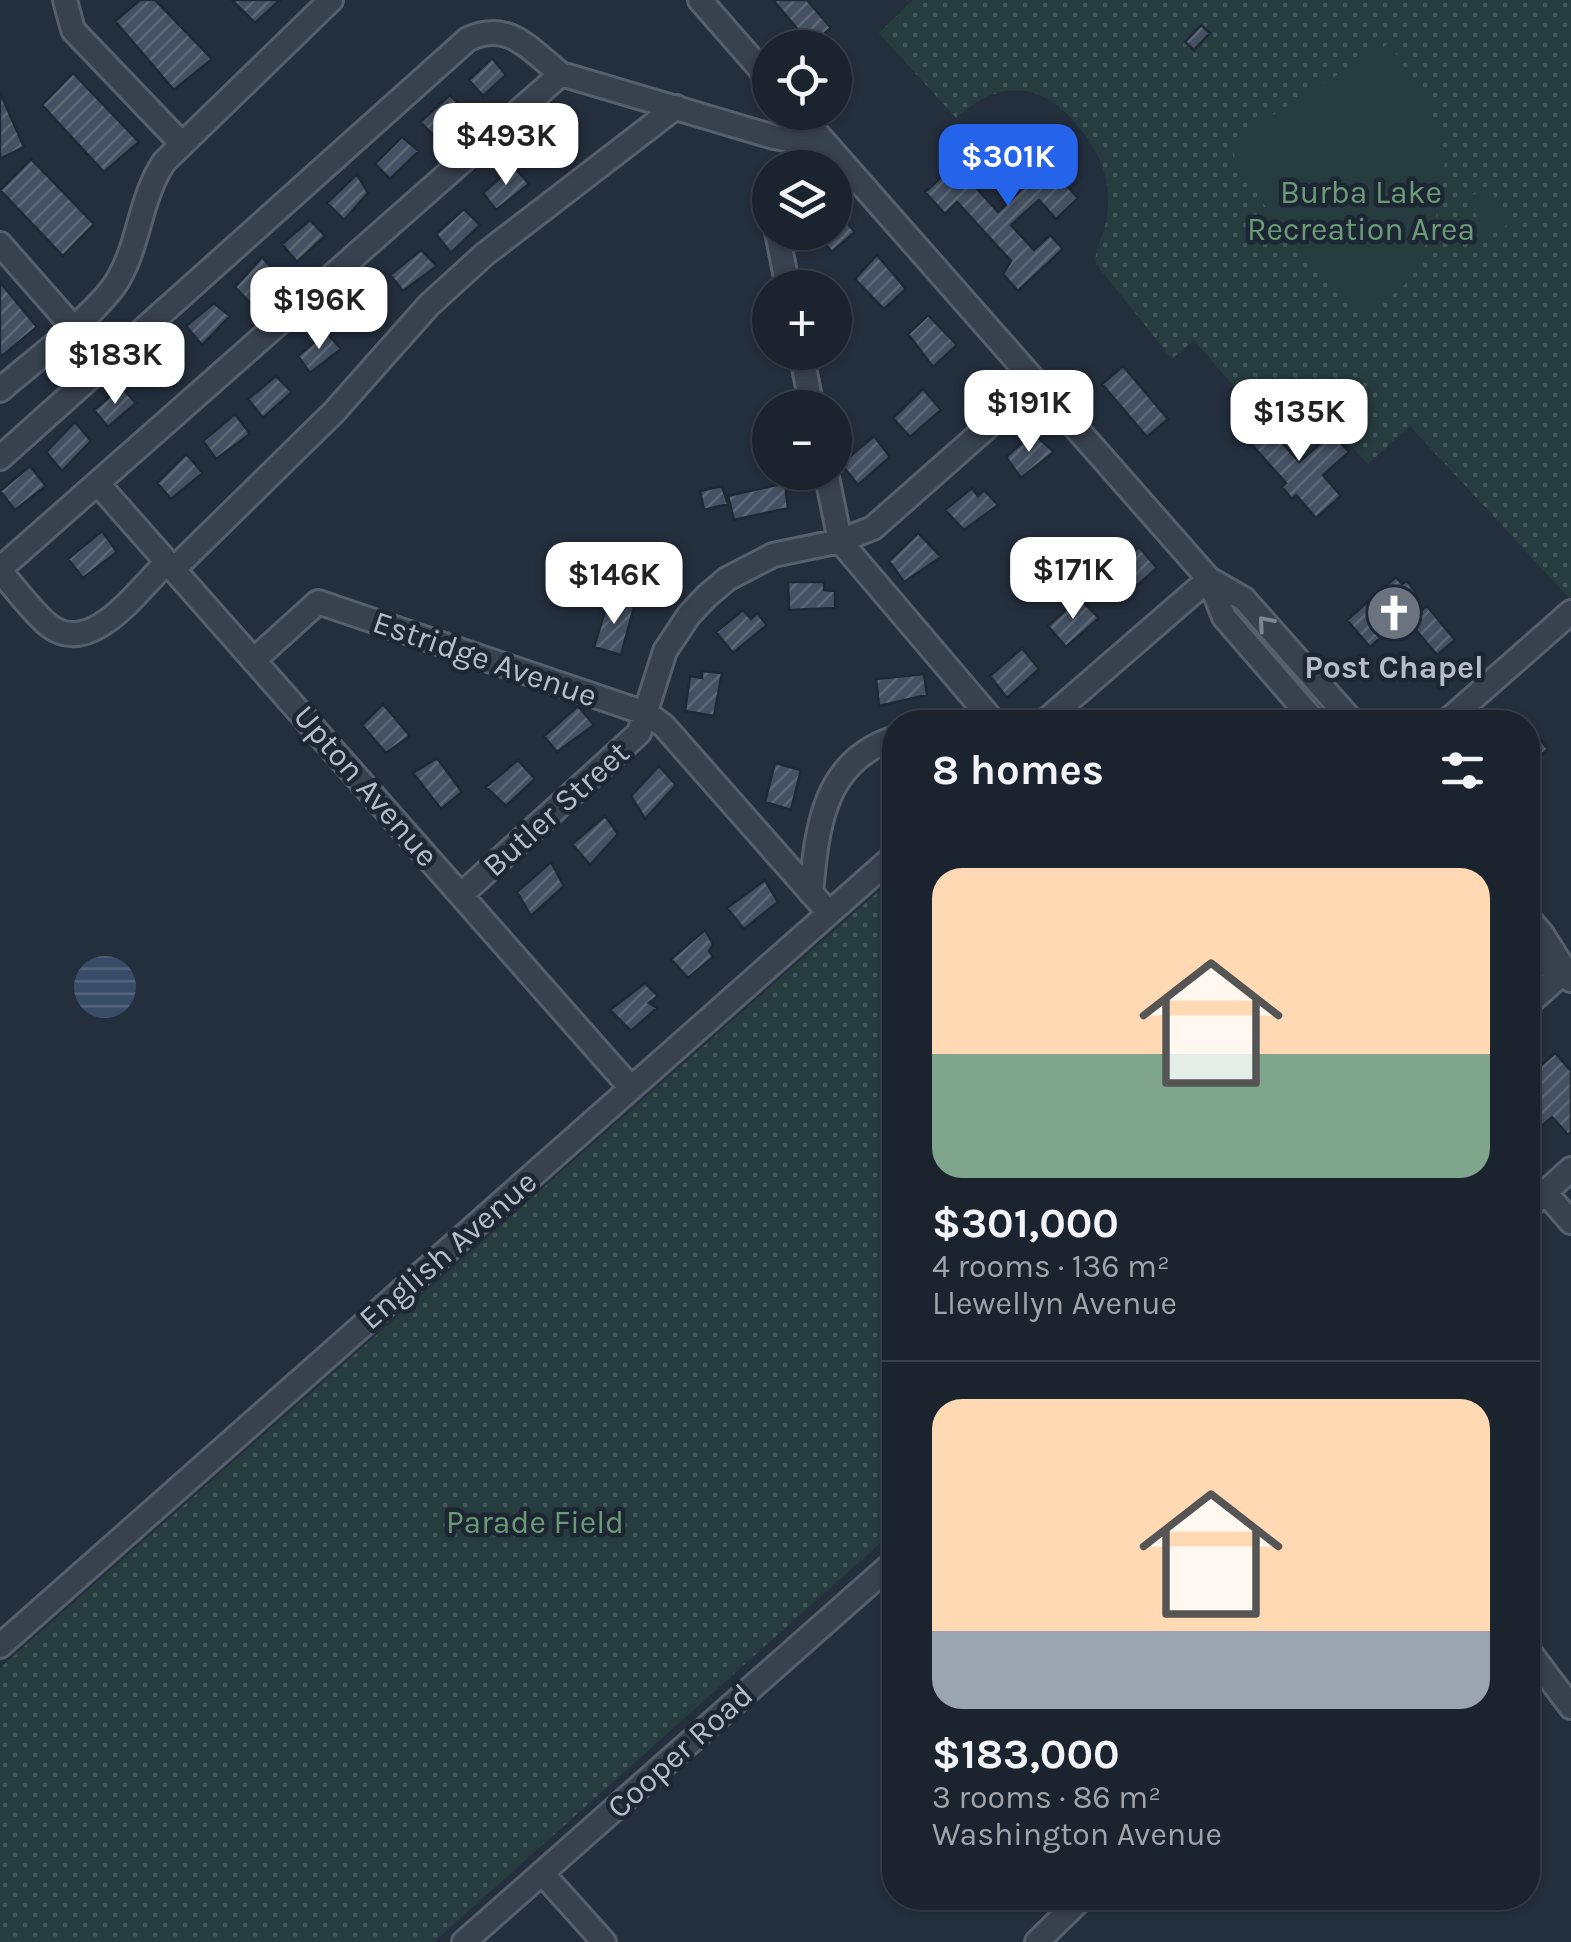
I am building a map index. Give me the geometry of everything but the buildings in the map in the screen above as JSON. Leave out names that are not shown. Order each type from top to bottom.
[{"type":"street","points":[[65,0],[73,30],[182,144]]},
{"type":"street","points":[[0,390],[98,305],[121,276],[154,178],[182,144],[331,0]]},
{"type":"street","points":[[700,0],[752,59]]},
{"type":"street","points":[[0,458],[468,39],[486,31],[502,31],[560,74],[774,137],[828,147]]},
{"type":"street","points":[[560,74],[0,570],[48,624],[66,635],[81,634],[105,622],[334,412],[428,305],[485,254],[676,107]]},
{"type":"street","points":[[813,130],[1208,579],[1224,617],[1305,710]]},
{"type":"street","points":[[825,150],[828,147]]},
{"type":"street","points":[[0,244],[72,326]]},
{"type":"street","name":"Butler Street","points":[[461,895],[639,734],[665,651],[706,596],[772,556],[840,541],[873,528],[1036,384]]},
{"type":"street","name":"Upton Avenue","points":[[99,485],[631,1088]]},
{"type":"street","points":[[830,490],[840,541],[853,560],[984,710]]},
{"type":"street","points":[[1058,710],[1208,579]]},
{"type":"street","points":[[1208,579],[1244,599],[1341,710]]},
{"type":"street","name":"Estridge Avenue","points":[[255,659],[318,602],[648,714],[664,726],[829,913]]},
{"type":"street","points":[[1460,710],[1571,612]]},
{"type":"street","points":[[811,893],[820,827],[836,782],[848,764],[882,744]]},
{"type":"street","name":"English Avenue","points":[[0,1646],[882,866]]},
{"type":"street","points":[[1540,932],[1568,976]]},
{"type":"street","points":[[1540,963],[1568,976]]},
{"type":"street","points":[[1540,996],[1568,976]]},
{"type":"street","points":[[1540,1196],[1571,1169]]},
{"type":"street","points":[[1540,1203],[1571,1222]]},
{"type":"street","name":"Cooper Road","points":[[464,1942],[882,1572]]},
{"type":"street","points":[[1540,1666],[1571,1707]]},
{"type":"street","points":[[542,1873],[604,1942]]},
{"type":"street","points":[[1037,1942],[1070,1910]]},
{"type":"green space","name":"Burba Lake Recreation Area","points":[[913,0],[1571,0],[1571,600],[1410,426],[1368,464],[1336,430],[1299,462],[1194,340],[1172,359],[1096,264],[1108,192],[1102,165],[1087,138],[1063,110],[1034,93],[1018,90],[987,97],[956,118],[879,33]]},
{"type":"green space","points":[[1389,43],[1430,107],[1445,161],[1435,223],[1411,279],[1369,315],[1268,211],[1234,155],[1234,144],[1239,136]]},
{"type":"green space","points":[[1488,186],[1510,223],[1489,236],[1467,199]]},
{"type":"green space","name":"Parade Field","points":[[882,888],[882,1542],[434,1942],[0,1942],[0,1668]]},
{"type":"water","points":[[105,956],[127,965],[136,987],[127,1009],[105,1018],[83,1009],[74,987],[83,965]]},
{"type":"place","name":"Post Chapel","points":[[1394,613]]}]
